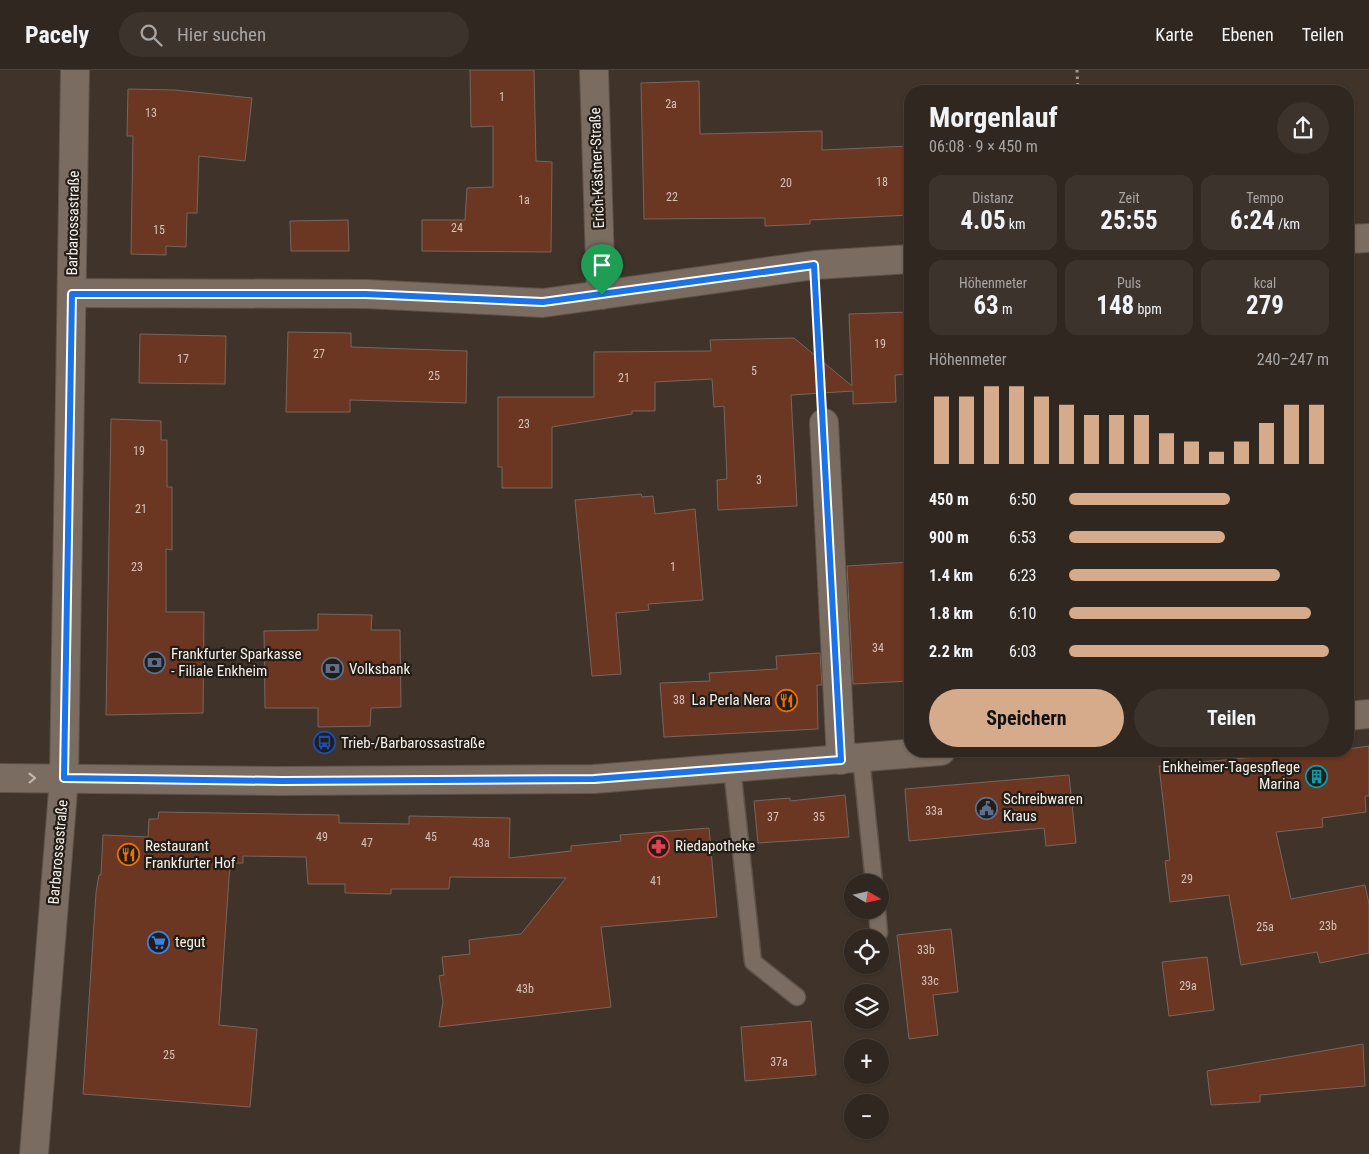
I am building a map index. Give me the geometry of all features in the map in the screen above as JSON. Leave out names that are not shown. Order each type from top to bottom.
[{"type":"street","name":"Barbarossastraße","points":[[34,1154],[64,778],[75,70]]},
{"type":"street","name":"Erich-Kästner-Straße","points":[[594,70],[602,295]]},
{"type":"street","points":[[1354,238],[1369,238]]},
{"type":"street","points":[[72,294],[366,294],[543,302],[814,265],[904,259]]},
{"type":"street","points":[[824,423],[851,759]]},
{"type":"street","points":[[1354,715],[1369,714]]},
{"type":"street","points":[[0,778],[282,781],[594,779],[904,754]]},
{"type":"lane","points":[[851,759],[873,874]]},
{"type":"lane","points":[[732,768],[753,962],[797,997]]},
{"type":"path","points":[[1077,70],[1078,85]]},
{"type":"path","points":[[814,265],[824,423]]},
{"type":"building","points":[[470,70],[534,70],[536,161],[552,162],[551,252],[422,251],[422,220],[465,220],[467,188],[493,187],[493,126],[471,127]]},
{"type":"building","points":[[699,81],[700,134],[822,131],[822,150],[904,146],[904,215],[810,220],[810,224],[765,226],[765,218],[644,219],[641,83]]},
{"type":"building","points":[[128,89],[175,90],[252,98],[245,161],[199,156],[197,213],[187,213],[186,247],[166,246],[166,255],[131,254],[133,136],[127,136]]},
{"type":"building","points":[[348,220],[349,251],[291,251],[290,221]]},
{"type":"building","points":[[904,312],[904,374],[895,375],[896,402],[853,404],[853,391],[791,395],[797,506],[718,510],[717,480],[727,479],[724,406],[714,407],[712,379],[655,382],[655,411],[632,411],[632,414],[552,427],[552,488],[502,488],[502,467],[498,467],[498,397],[594,397],[594,352],[711,351],[710,340],[794,338],[852,386],[849,314]]},
{"type":"building","points":[[288,332],[351,333],[351,347],[467,351],[466,403],[350,400],[350,412],[286,412]]},
{"type":"building","points":[[140,334],[226,336],[225,384],[139,383]]},
{"type":"building","points":[[111,419],[161,421],[161,440],[167,440],[167,487],[172,487],[172,550],[166,549],[166,612],[204,612],[203,713],[106,715]]},
{"type":"building","points":[[641,494],[642,497],[653,496],[655,514],[695,509],[703,600],[648,604],[649,610],[616,613],[621,674],[592,676],[575,500]]},
{"type":"building","points":[[904,562],[904,681],[853,684],[847,566]]},
{"type":"building","name":"Volksbank","points":[[318,614],[372,615],[371,630],[400,630],[401,707],[371,708],[370,726],[318,727],[318,708],[265,708],[264,631],[318,630]]},
{"type":"building","points":[[820,653],[822,685],[817,685],[818,729],[664,737],[660,683],[710,681],[709,673],[777,669],[776,656]]},
{"type":"building","points":[[1369,746],[1369,796],[1365,796],[1366,812],[1322,818],[1323,827],[1276,832],[1291,899],[1365,885],[1369,904],[1369,953],[1320,963],[1317,952],[1241,965],[1229,895],[1170,902],[1165,861],[1170,860],[1159,766],[1257,757],[1354,757],[1354,748]]},
{"type":"building","points":[[1069,775],[1076,843],[1046,846],[1044,828],[909,841],[905,789]]},
{"type":"building","points":[[845,795],[849,837],[758,843],[754,801],[790,798],[790,801]]},
{"type":"building","points":[[159,812],[339,815],[339,823],[409,824],[409,816],[510,818],[509,858],[571,851],[571,846],[621,841],[620,835],[709,828],[717,917],[601,927],[611,1007],[439,1027],[443,1002],[439,976],[444,975],[442,957],[470,954],[469,940],[521,934],[566,878],[450,877],[449,889],[391,889],[391,894],[345,893],[345,884],[308,884],[306,857],[243,856],[243,863],[230,863],[219,1025],[257,1029],[250,1107],[83,1094],[96,893],[99,875],[101,875],[103,835],[148,837],[149,819],[158,819]]},
{"type":"building","points":[[951,929],[958,992],[933,995],[938,1035],[909,1039],[897,935]]},
{"type":"building","points":[[1207,957],[1214,1010],[1169,1016],[1162,962]]},
{"type":"building","points":[[811,1021],[816,1075],[745,1081],[741,1027]]},
{"type":"building","points":[[1363,1044],[1365,1086],[1260,1095],[1260,1102],[1211,1105],[1207,1071]]},
{"type":"place","name":"Frankfurter Sparkasse - Filiale Enkheim","points":[[155,663]]},
{"type":"place","name":"Volksbank","points":[[333,669]]},
{"type":"place","name":"La Perla Nera","points":[[787,700]]},
{"type":"place","name":"Trieb-/Barbarossastraße","points":[[325,743]]},
{"type":"place","name":"Enkheimer-Tagespflege Marina","points":[[1316,776]]},
{"type":"place","name":"Schreibwaren Kraus","points":[[987,808]]},
{"type":"place","name":"Riedapotheke","points":[[659,846]]},
{"type":"place","name":"Restaurant Frankfurter Hof","points":[[129,855]]},
{"type":"place","name":"tegut","points":[[159,942]]},
{"type":"route","points":[[814,265],[841,760],[594,779],[282,781],[64,778],[72,294],[366,294],[543,302],[602,295],[814,265]]}]
